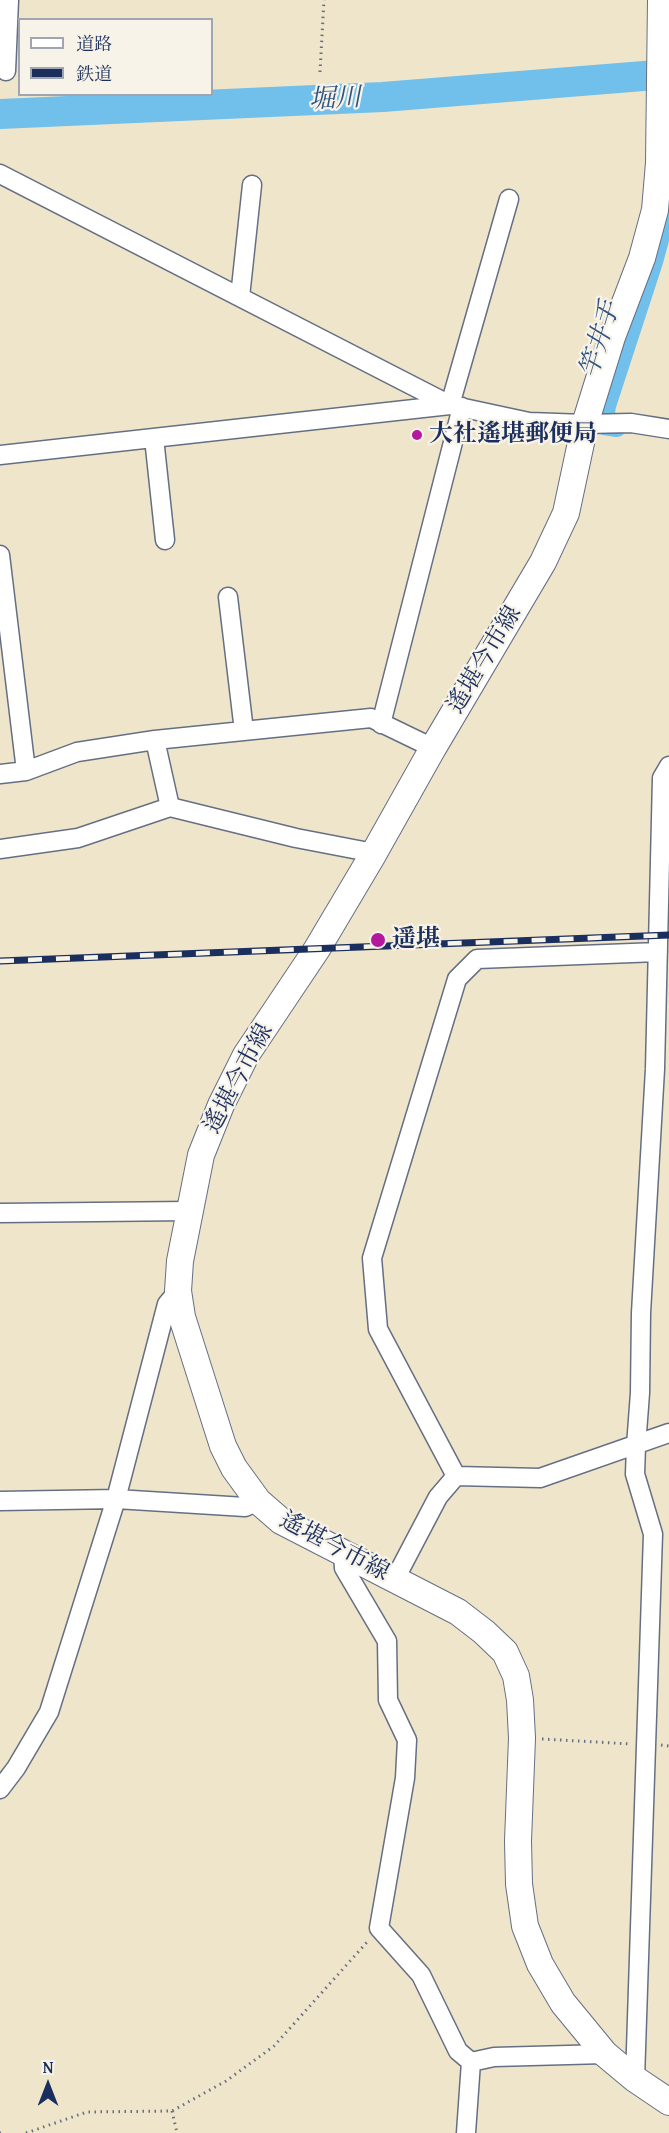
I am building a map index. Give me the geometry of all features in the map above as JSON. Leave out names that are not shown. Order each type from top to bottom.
[{"type":"main road","name":"遙堪今市線","points":[[661,0],[659,163],[655,210],[642,258],[612,337],[585,424],[566,513],[543,562],[374,853],[317,949],[241,1065],[221,1105],[201,1155],[180,1262],[178,1291],[183,1317],[223,1446],[234,1468],[258,1501],[281,1521],[458,1612],[484,1632],[505,1653],[516,1676],[520,1700],[522,1738],[518,1851],[519,1884],[525,1926],[540,1964],[562,2003],[605,2055],[634,2079],[669,2102]]},
{"type":"street","points":[[6,70],[9,0]]},
{"type":"street","points":[[0,174],[456,406],[529,422],[631,423],[669,429]]},
{"type":"street","points":[[240,297],[252,185]]},
{"type":"street","points":[[381,724],[456,406],[509,199]]},
{"type":"street","points":[[0,455],[456,406]]},
{"type":"street","points":[[154,438],[165,540]]},
{"type":"street","points":[[0,555],[26,771]]},
{"type":"street","points":[[228,597],[244,731]]},
{"type":"street","points":[[0,774],[26,771],[76,752],[155,740],[371,718],[433,748]]},
{"type":"street","points":[[155,740],[170,807]]},
{"type":"street","points":[[634,2079],[653,1534],[635,1474],[640,1393],[641,1313],[655,1069],[662,778],[669,766]]},
{"type":"street","points":[[0,849],[78,838],[170,807],[296,838],[374,853]]},
{"type":"street","points":[[456,1476],[378,1329],[372,1258],[457,979],[477,959],[658,952]]},
{"type":"street","points":[[0,1213],[190,1211]]},
{"type":"street","points":[[0,1789],[16,1768],[49,1712],[116,1499],[166,1304],[178,1291]]},
{"type":"street","points":[[456,1476],[540,1478],[669,1433]]},
{"type":"street","points":[[395,1579],[438,1497],[456,1476]]},
{"type":"street","points":[[0,1501],[116,1499],[245,1507],[258,1501]]},
{"type":"street","points":[[343,1554],[344,1568],[387,1641],[388,1700],[407,1740],[405,1778],[379,1928],[421,1975],[458,2051],[471,2062]]},
{"type":"street","points":[[471,2062],[494,2057],[605,2055]]},
{"type":"street","points":[[466,2133],[471,2062]]},
{"type":"path","points":[[320,72],[324,0]]},
{"type":"path","points":[[522,1738],[669,1746]]},
{"type":"path","points":[[26,2133],[87,2112],[172,2111],[226,2081],[274,2046],[379,1928]]},
{"type":"path","points":[[172,2111],[177,2133]]},
{"type":"waterway","name":"堀川","points":[[0,114],[383,97],[669,74]]},
{"type":"waterway","name":"竿井手","points":[[617,428],[604,426],[607,406],[654,262],[669,207]]},
{"type":"railway","points":[[0,961],[669,935]]},
{"type":"place","name":"大社遙堪郵便局","points":[[417,435]]},
{"type":"place","name":"遥堪","points":[[378,940]]}]
